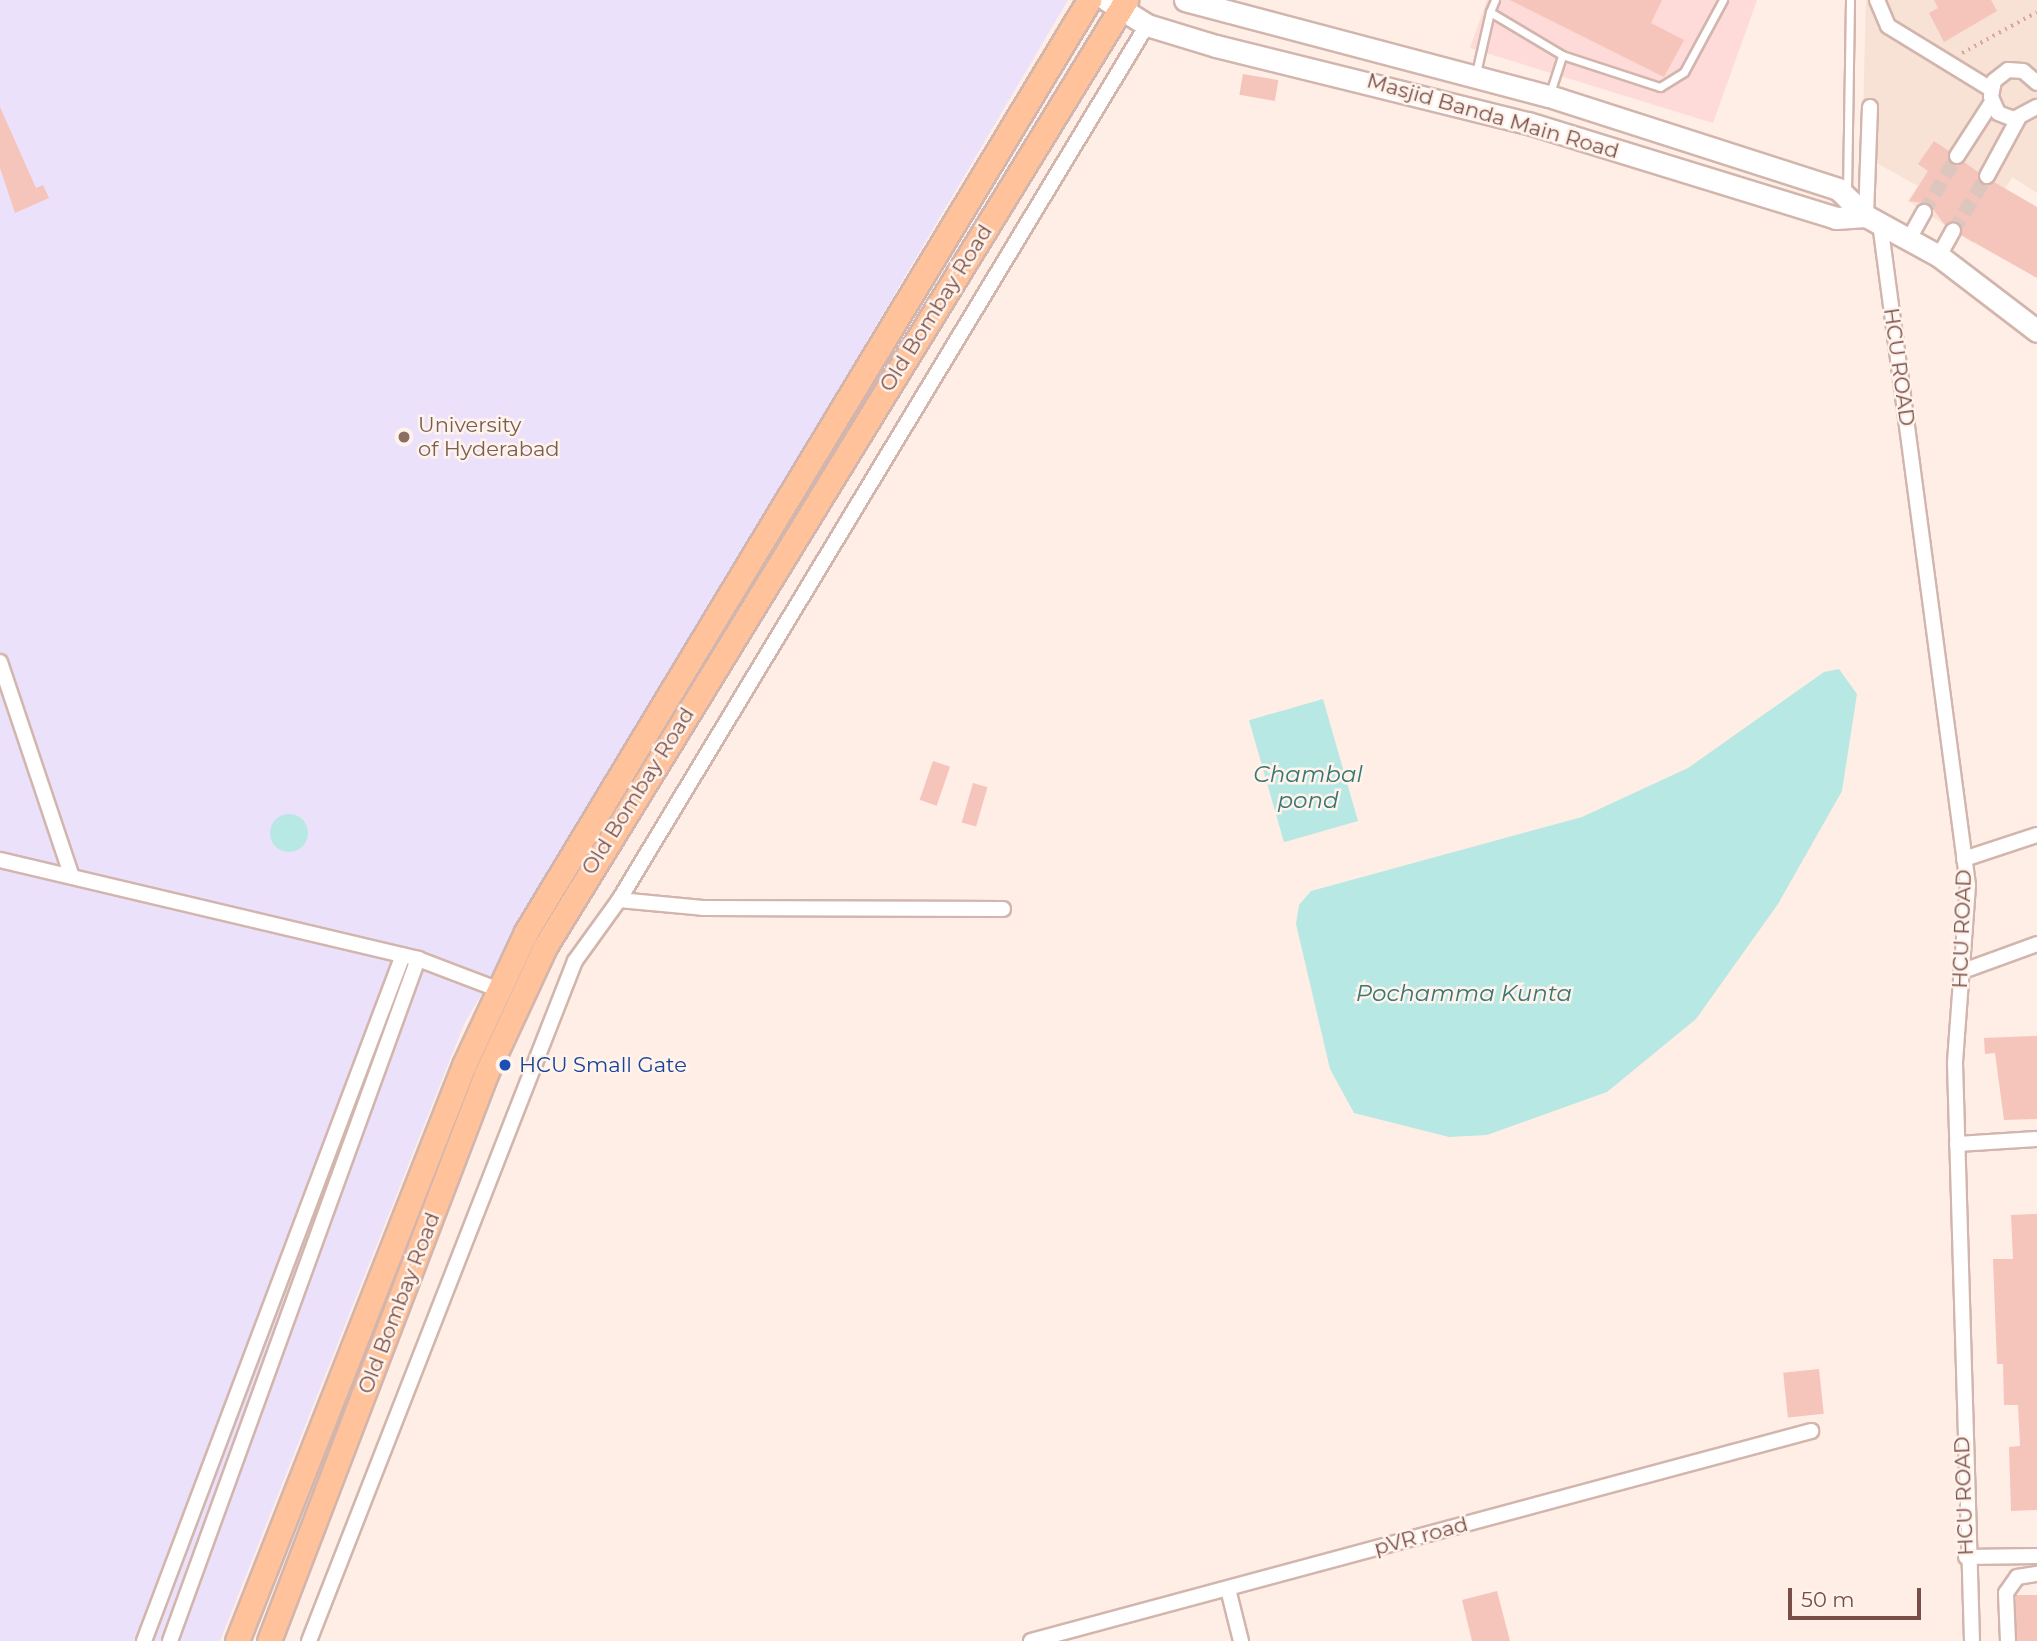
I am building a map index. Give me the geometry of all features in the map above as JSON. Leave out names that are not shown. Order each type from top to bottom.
[{"type":"main road","name":"Old Bombay Road","points":[[237,1641],[496,989],[553,885],[1089,0]]},
{"type":"main road","name":"Masjid Banda Main Road","points":[[1185,0],[1549,96],[1838,189],[1873,219],[1939,256],[2037,331]]},
{"type":"main road","name":"Old Bombay Road","points":[[269,1641],[486,1074],[546,945],[1118,3]]},
{"type":"main road","name":"Masjid Banda Main Road","points":[[1118,3],[1147,25],[1528,123],[1836,218],[1873,219]]},
{"type":"street","points":[[1877,0],[1888,26],[1991,95],[1998,113],[2018,119]]},
{"type":"street","points":[[309,1641],[575,961],[619,900],[1147,25]]},
{"type":"street","points":[[1957,156],[2008,70],[2023,71],[2037,83]]},
{"type":"street","name":"HCU ROAD","points":[[1870,107],[1873,219],[1964,859],[1963,971],[1955,1064],[1966,1556],[1972,1641]]},
{"type":"street","points":[[1987,176],[2018,119],[2037,107]]},
{"type":"street","points":[[1909,239],[1924,212]]},
{"type":"street","points":[[1939,256],[1953,231]]},
{"type":"street","points":[[0,662],[71,874]]},
{"type":"street","points":[[1964,859],[2037,835]]},
{"type":"street","points":[[0,860],[71,874],[403,955],[496,989]]},
{"type":"street","points":[[619,900],[703,908],[1003,909]]},
{"type":"street","points":[[1963,971],[2037,944]]},
{"type":"street","points":[[144,1641],[403,955]]},
{"type":"street","points":[[170,1641],[418,959]]},
{"type":"street","points":[[1957,1144],[2037,1139]]},
{"type":"street","name":"pVR road","points":[[1031,1641],[1811,1430]]},
{"type":"street","points":[[1966,1556],[2037,1556]]},
{"type":"street","points":[[2008,1641],[2006,1593],[2017,1577],[2037,1574]]},
{"type":"street","points":[[1228,1588],[1241,1641]]},
{"type":"lane","points":[[1475,76],[1495,0]]},
{"type":"lane","points":[[1490,12],[1562,54],[1640,84],[1671,83],[1684,72],[1723,0]]},
{"type":"lane","points":[[1847,197],[1850,0]]},
{"type":"lane","points":[[1549,96],[1562,54]]},
{"type":"path","points":[[1943,63],[2037,12]]},
{"type":"shaded area","name":"University of Hyderabad","points":[[0,0],[1068,0],[464,1024],[220,1641],[0,1641]]},
{"type":"shaded area","points":[[1487,0],[1757,0],[1713,123],[1470,48]]},
{"type":"shaded area","points":[[1866,0],[2037,0],[2037,193],[2012,177],[1973,243],[1908,201],[1918,186],[1862,155]]},
{"type":"water","name":"Pochamma Kunta","points":[[1839,669],[1857,694],[1842,791],[1778,904],[1696,1019],[1607,1092],[1487,1135],[1449,1137],[1354,1113],[1330,1069],[1296,924],[1299,905],[1311,891],[1582,817],[1688,768],[1824,672]]},
{"type":"water","name":"Chambal pond","points":[[1323,699],[1358,821],[1284,842],[1249,720]]},
{"type":"water","points":[[289,814],[303,819],[308,833],[303,847],[289,852],[275,847],[270,833],[275,819]]},
{"type":"building","points":[[1510,0],[1662,0],[1651,23],[1684,40],[1664,77]]},
{"type":"building","points":[[1934,0],[1991,0],[1997,11],[1944,42],[1929,13],[1938,8]]},
{"type":"building","points":[[1243,74],[1278,80],[1275,101],[1239,95]]},
{"type":"building","points":[[0,107],[36,188],[43,185],[49,198],[15,213],[0,168]]},
{"type":"building","points":[[1934,141],[1949,151],[1951,164],[1964,162],[1978,172],[1982,184],[1994,182],[2037,207],[2037,278],[1961,235],[1958,223],[1945,225],[1929,204],[1909,201],[1928,171],[1918,164]]},
{"type":"building","points":[[933,761],[950,767],[937,806],[920,800]]},
{"type":"building","points":[[973,783],[987,787],[976,827],[962,822]]},
{"type":"building","points":[[2037,1036],[2037,1119],[2004,1120],[1995,1053],[1985,1054],[1984,1038]]},
{"type":"building","points":[[2037,1214],[2037,1510],[2011,1511],[2009,1447],[2020,1446],[2018,1405],[2004,1405],[2003,1364],[1997,1364],[1993,1259],[2013,1259],[2011,1215]]},
{"type":"building","points":[[1819,1369],[1824,1414],[1788,1418],[1783,1373]]},
{"type":"building","points":[[1497,1591],[1510,1641],[1472,1641],[1462,1600]]},
{"type":"building","points":[[2016,1595],[2037,1595],[2037,1641],[2016,1641]]},
{"type":"tunnel","points":[[1924,212],[1957,156]]},
{"type":"tunnel","points":[[1953,231],[1987,176]]},
{"type":"place","name":"University of Hyderabad","points":[[404,437]]},
{"type":"place","name":"HCU Small Gate","points":[[505,1065]]}]
